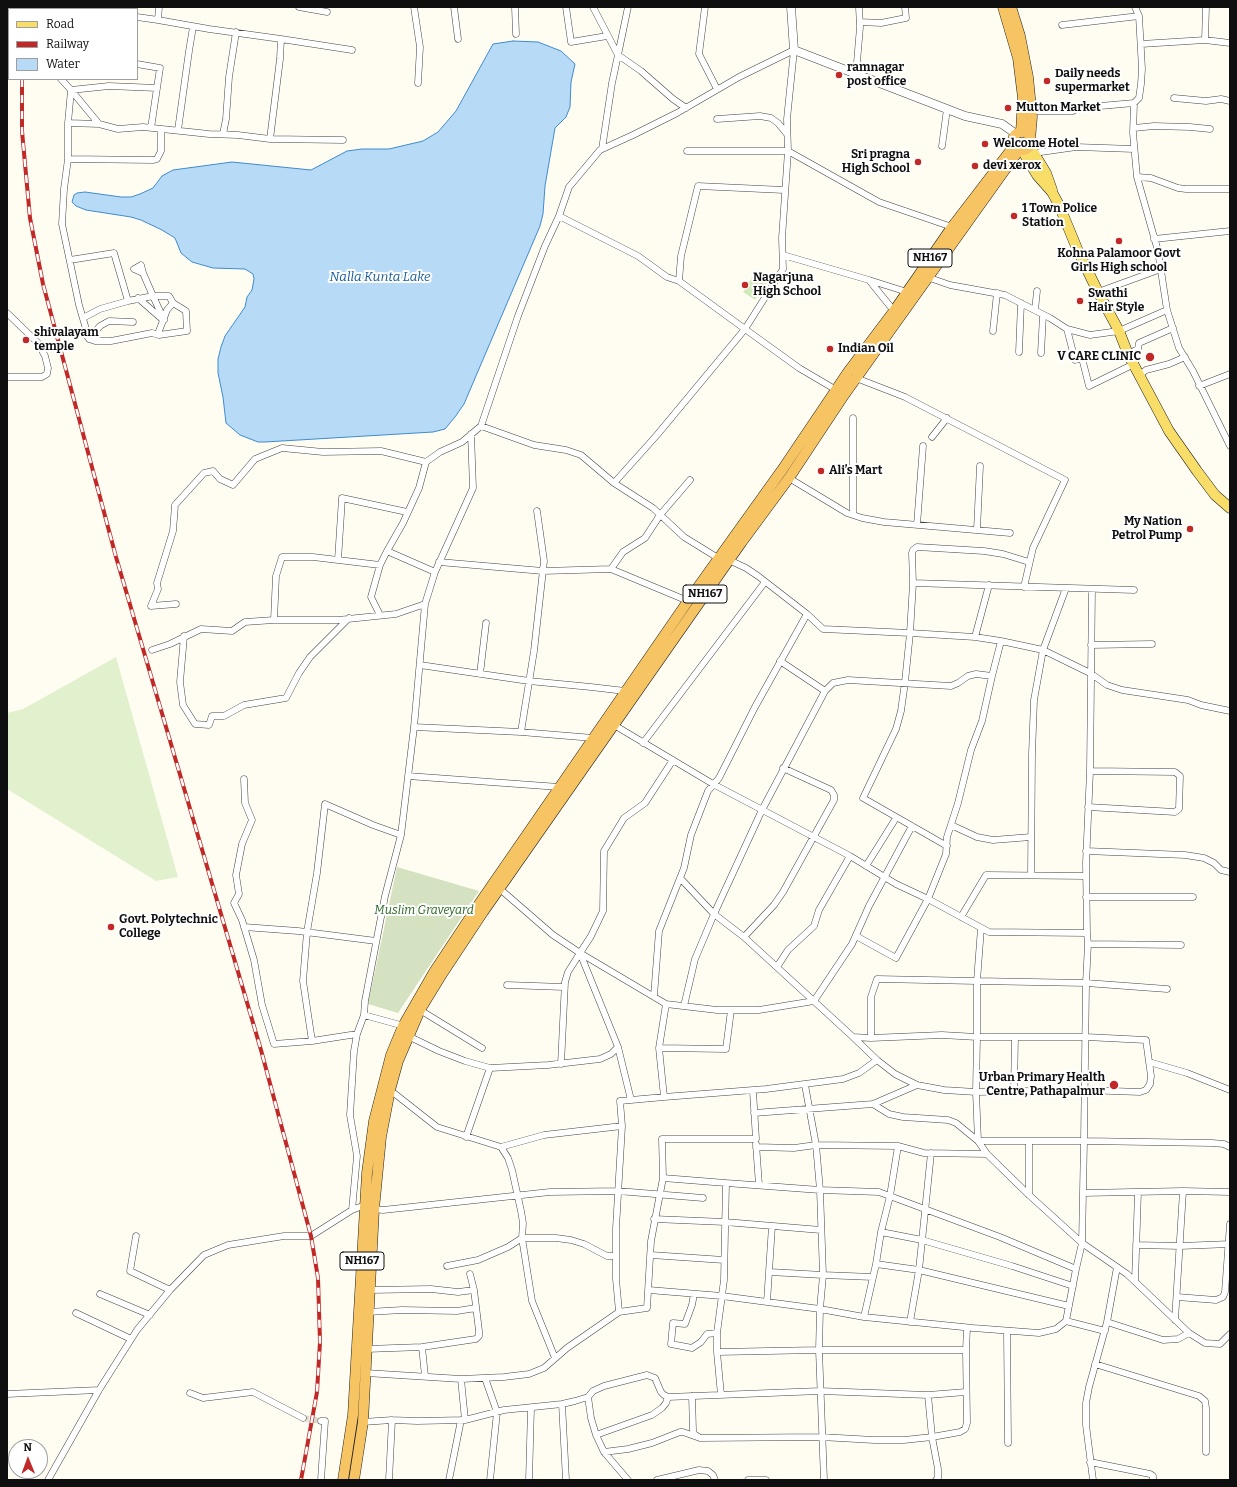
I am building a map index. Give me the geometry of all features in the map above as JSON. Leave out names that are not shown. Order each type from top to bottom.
[{"type":"highway","name":"NH167","points":[[1003,7],[1018,58],[1023,98],[1019,133],[1013,139],[1025,147]]},
{"type":"highway","name":"NH167","points":[[354,1480],[363,1422],[367,1350],[370,1207],[367,1173],[374,1121],[393,1050],[408,1030],[442,974],[483,912],[729,560],[789,478],[840,392],[856,378],[927,277],[1025,147],[1032,127],[1032,111],[1028,77],[1021,43],[1011,7]]},
{"type":"highway","points":[[1019,133],[1028,135],[1025,147]]},
{"type":"highway","name":"NH167","points":[[343,1480],[353,1415],[370,1207],[381,1137],[390,1090],[398,1061],[408,1030],[434,972],[625,691],[718,558],[840,392],[952,227],[1025,147]]},
{"type":"main road","points":[[1025,147],[1037,175],[1052,192],[1098,292],[1119,331],[1128,354],[1169,431],[1181,450],[1216,495],[1230,508]]},
{"type":"street","points":[[158,20],[159,7]]},
{"type":"street","points":[[299,7],[327,12]]},
{"type":"street","points":[[414,7],[420,47],[418,83]]},
{"type":"street","points":[[454,7],[458,39]]},
{"type":"street","points":[[515,7],[516,34]]},
{"type":"street","points":[[566,7],[571,42],[607,36]]},
{"type":"street","points":[[593,7],[607,36],[618,54],[686,108]]},
{"type":"street","points":[[602,149],[612,83],[628,7]]},
{"type":"street","points":[[705,7],[700,54],[717,90]]},
{"type":"street","points":[[614,483],[657,435],[745,328],[783,269],[784,190],[788,151],[787,119],[794,50],[791,7]]},
{"type":"street","points":[[856,74],[860,22],[859,7]]},
{"type":"street","points":[[860,22],[881,23],[906,18],[905,7]]},
{"type":"street","points":[[1032,111],[1073,111],[1078,108],[1134,103],[1139,98],[1141,84],[1141,44],[1139,16],[1135,7]]},
{"type":"street","points":[[1205,40],[1206,7]]},
{"type":"street","points":[[1062,25],[1139,16]]},
{"type":"street","points":[[138,17],[352,50]]},
{"type":"street","points":[[178,130],[193,26]]},
{"type":"street","points":[[223,134],[226,119],[229,76],[236,32]]},
{"type":"street","points":[[270,139],[281,39]]},
{"type":"street","points":[[1141,44],[1205,40],[1230,43]]},
{"type":"street","points":[[380,615],[371,597],[380,566],[404,523],[419,488],[426,462],[440,452],[462,442],[481,426],[521,309],[545,246],[559,216],[569,187],[602,149],[686,108],[794,50],[884,86],[966,116],[1002,124],[1019,133]]},
{"type":"street","points":[[138,64],[160,68],[152,128]]},
{"type":"street","points":[[61,80],[99,124]]},
{"type":"street","points":[[71,90],[109,86],[157,88]]},
{"type":"street","points":[[71,90],[68,123],[68,159],[64,189],[62,224],[86,334],[89,339],[95,341],[111,341],[152,333],[159,335],[187,331],[186,311],[173,304],[169,296],[138,298],[100,309],[83,318]]},
{"type":"street","points":[[1174,98],[1202,100],[1222,99],[1230,101]]},
{"type":"street","points":[[1134,103],[1134,149],[1137,177],[1158,251],[1167,310],[1179,348],[1186,357],[1230,446]]},
{"type":"street","points":[[942,146],[947,109]]},
{"type":"street","points":[[716,119],[760,116],[771,118],[778,123],[787,134]]},
{"type":"street","points":[[68,123],[99,124],[118,129],[144,127],[270,139],[343,140]]},
{"type":"street","points":[[1134,128],[1154,126],[1210,129]]},
{"type":"street","points":[[68,159],[157,159],[161,151],[161,129]]},
{"type":"street","points":[[1025,147],[1134,149]]},
{"type":"street","points":[[686,151],[788,151],[879,202],[952,227]]},
{"type":"street","points":[[1137,177],[1151,178],[1178,188],[1230,189]]},
{"type":"street","points":[[679,281],[681,256],[698,186],[784,190]]},
{"type":"street","points":[[559,216],[638,256],[667,277],[679,281],[799,368],[840,392]]},
{"type":"street","points":[[1154,239],[1230,231]]},
{"type":"street","points":[[70,260],[114,253],[128,301]]},
{"type":"street","points":[[783,255],[907,292]]},
{"type":"street","points":[[1098,292],[1161,269]]},
{"type":"street","points":[[143,274],[164,320]]},
{"type":"street","points":[[927,277],[950,285],[1005,295],[1035,310],[1067,329],[1090,335],[1119,331],[1167,310]]},
{"type":"street","points":[[869,280],[894,311]]},
{"type":"street","points":[[1035,310],[1037,291]]},
{"type":"street","points":[[993,331],[997,293]]},
{"type":"street","points":[[138,298],[164,320]]},
{"type":"street","points":[[1019,352],[1022,303]]},
{"type":"street","points":[[159,335],[159,331],[167,310],[173,304]]},
{"type":"street","points":[[7,313],[38,343],[45,356],[48,368],[47,374],[42,377],[7,377]]},
{"type":"street","points":[[1041,353],[1043,315]]},
{"type":"street","points":[[89,339],[100,326],[109,321],[133,322]]},
{"type":"street","points":[[1128,354],[1138,349],[1139,343],[1173,328]]},
{"type":"street","points":[[1067,329],[1075,360],[1082,358],[1089,386],[1134,364]]},
{"type":"street","points":[[1140,375],[1146,370],[1169,364],[1186,357]]},
{"type":"street","points":[[1199,386],[1230,374]]},
{"type":"street","points":[[856,378],[905,397],[1065,480],[1033,548],[1024,587]]},
{"type":"street","points":[[853,418],[854,515]]},
{"type":"street","points":[[932,437],[947,418]]},
{"type":"street","points":[[481,426],[534,445],[566,450],[581,455],[614,483],[653,508],[684,537],[718,558]]},
{"type":"street","points":[[352,1210],[357,1156],[350,1115],[354,1051],[357,1034],[364,1015],[365,1001],[385,896],[401,835],[414,727],[425,604],[439,562],[473,488],[472,434]]},
{"type":"street","points":[[917,525],[923,446]]},
{"type":"street","points":[[176,604],[151,606],[158,589],[157,583],[173,531],[175,505],[204,473],[213,471],[220,479],[233,485],[255,459],[282,448],[323,452],[381,452],[426,462]]},
{"type":"street","points":[[977,530],[980,466]]},
{"type":"street","points":[[789,478],[818,496],[854,515],[884,522],[1010,533]]},
{"type":"street","points":[[611,570],[623,552],[645,538],[660,515],[690,480]]},
{"type":"street","points":[[338,560],[342,498],[408,512]]},
{"type":"street","points":[[520,732],[529,682],[544,561],[536,511]]},
{"type":"street","points":[[947,846],[863,798],[896,729],[901,711],[910,633],[913,583],[912,553],[917,547],[984,551],[1003,554],[1029,562]]},
{"type":"street","points":[[387,551],[435,572]]},
{"type":"street","points":[[274,620],[276,576],[282,558],[313,557],[380,566]]},
{"type":"street","points":[[729,560],[746,568],[766,582],[807,614],[823,629],[975,637],[1001,641],[1043,650],[1090,673],[1107,685],[1122,690],[1188,700],[1200,705],[1230,711]]},
{"type":"street","points":[[439,562],[543,571],[611,570],[688,601]]},
{"type":"street","points":[[643,743],[766,582]]},
{"type":"street","points":[[913,583],[1134,590]]},
{"type":"street","points":[[975,637],[989,585]]},
{"type":"street","points":[[1031,875],[1034,700],[1043,650],[1066,588]]},
{"type":"street","points":[[649,1290],[722,1296],[820,1309],[864,1317],[1007,1331],[1039,1333],[1056,1329],[1066,1321],[1082,1242],[1086,983],[1088,944],[1086,851],[1090,771],[1092,589]]},
{"type":"street","points":[[152,650],[170,644],[201,629],[232,631],[245,622],[274,620],[338,620],[396,614],[425,604]]},
{"type":"street","points":[[654,996],[659,931],[684,868],[691,835],[708,791],[719,778],[780,661],[807,614]]},
{"type":"street","points":[[184,636],[180,682],[184,705],[195,724],[209,725],[212,716],[224,716],[244,705],[286,698],[299,673],[310,657],[349,618]]},
{"type":"street","points":[[480,674],[486,623]]},
{"type":"street","points":[[856,936],[896,958],[928,899],[946,854],[947,837],[971,750],[982,721],[1001,641]]},
{"type":"street","points":[[1091,645],[1152,644]]},
{"type":"street","points":[[780,661],[825,691]]},
{"type":"street","points":[[420,665],[529,682],[625,691]]},
{"type":"street","points":[[684,1006],[695,959],[714,914],[762,810],[825,691],[833,683],[848,680],[905,682],[951,686],[968,676],[976,674],[992,676]]},
{"type":"street","points":[[614,725],[713,784],[850,856],[884,877],[989,932],[1087,932]]},
{"type":"street","points":[[414,727],[520,732],[593,738]]},
{"type":"street","points":[[561,1064],[564,987],[568,972],[591,936],[603,911],[604,851],[624,818],[645,803],[673,760]]},
{"type":"street","points":[[744,937],[774,905],[783,892],[834,800],[834,794],[831,790],[783,768]]},
{"type":"street","points":[[1088,807],[1175,812],[1179,809],[1180,776],[1178,773],[1090,771]]},
{"type":"street","points":[[408,776],[559,786]]},
{"type":"street","points":[[244,779],[245,803],[252,820],[242,844],[236,875],[239,894],[234,903],[244,927],[254,960],[262,1005],[274,1044],[312,1041],[357,1034]]},
{"type":"street","points":[[312,1041],[303,981],[307,932],[317,873],[325,804],[373,825],[401,835]]},
{"type":"street","points":[[866,866],[896,818]]},
{"type":"street","points":[[951,825],[977,836],[993,840],[1031,838]]},
{"type":"street","points":[[500,889],[553,935],[580,954],[666,1004],[717,1010],[758,1010],[814,1001],[852,944],[869,906],[912,826]]},
{"type":"street","points":[[1086,851],[1185,855],[1204,858],[1214,863],[1221,870],[1230,872]]},
{"type":"street","points":[[777,967],[788,950],[814,926],[819,910],[850,856]]},
{"type":"street","points":[[961,917],[986,875],[1086,876]]},
{"type":"street","points":[[680,879],[714,914],[744,937],[854,1037],[876,1060],[895,1074],[917,1085],[944,1090],[976,1092],[1085,1090],[1140,1092],[1146,1090],[1150,1084],[1151,1076],[1146,1040],[1086,1037],[977,1037],[942,1035],[871,1038],[854,1037]]},
{"type":"street","points":[[1086,897],[1193,897]]},
{"type":"street","points":[[244,927],[307,932],[376,941]]},
{"type":"street","points":[[978,1141],[976,1092],[977,981],[980,928]]},
{"type":"street","points":[[1088,944],[1181,945]]},
{"type":"street","points":[[580,954],[618,1046],[631,1100]]},
{"type":"street","points":[[871,1038],[871,998],[877,979],[1086,983],[1167,989]]},
{"type":"street","points":[[507,985],[564,987]]},
{"type":"street","points":[[664,1098],[659,1048],[666,1004]]},
{"type":"street","points":[[420,1010],[482,1048]]},
{"type":"street","points":[[659,1048],[726,1049],[731,1010]]},
{"type":"street","points":[[364,1015],[408,1030],[439,1051],[465,1061],[490,1068],[561,1064],[600,1059],[611,1054],[618,1046]]},
{"type":"street","points":[[1014,1091],[1015,1037]]},
{"type":"street","points":[[619,1312],[616,1279],[616,1256],[622,1126],[620,1101],[753,1091],[843,1079],[859,1073],[876,1060]]},
{"type":"street","points":[[1149,1062],[1187,1073],[1230,1089]]},
{"type":"street","points":[[466,1137],[490,1068]]},
{"type":"street","points":[[805,1084],[816,1145],[820,1190],[823,1275],[819,1350],[821,1436],[824,1480]]},
{"type":"street","points":[[754,1113],[873,1104],[917,1085]]},
{"type":"street","points":[[390,1090],[437,1127],[501,1148],[544,1135],[622,1126]]},
{"type":"street","points":[[753,1091],[759,1185]]},
{"type":"street","points":[[873,1104],[889,1114],[903,1117],[948,1120],[956,1123],[978,1141],[987,1154],[1029,1195],[1082,1242],[1135,1281],[1189,1333],[1205,1343],[1220,1344],[1230,1334]]},
{"type":"street","points":[[366,1373],[461,1379],[504,1378],[528,1374],[544,1368],[555,1358],[619,1312],[648,1308],[651,1241],[663,1178],[662,1139],[756,1139]]},
{"type":"street","points":[[978,1141],[1212,1143],[1224,1144],[1230,1147]]},
{"type":"street","points":[[1029,1141],[1029,1195]]},
{"type":"street","points":[[756,1147],[794,1148],[816,1145],[898,1146],[931,1153],[987,1154]]},
{"type":"street","points":[[864,1317],[876,1264],[881,1232],[890,1196],[898,1146]]},
{"type":"street","points":[[501,1148],[508,1158],[512,1170],[521,1210],[522,1238],[532,1301],[555,1358]]},
{"type":"street","points":[[910,1322],[919,1270],[931,1153]]},
{"type":"street","points":[[663,1178],[820,1190],[879,1192],[1007,1239],[1076,1269]]},
{"type":"street","points":[[721,1395],[717,1352],[717,1333],[722,1296],[726,1183]]},
{"type":"street","points":[[1083,1193],[1183,1190],[1230,1192]]},
{"type":"street","points":[[1175,1320],[1183,1190]]},
{"type":"street","points":[[48,1480],[98,1390],[131,1339],[170,1290],[204,1255],[228,1244],[284,1236],[311,1236],[352,1210],[370,1207],[383,1210],[550,1192],[618,1191],[703,1198]]},
{"type":"street","points":[[1135,1281],[1138,1192]]},
{"type":"street","points":[[654,1220],[725,1222],[821,1230]]},
{"type":"street","points":[[1177,1297],[1216,1300],[1223,1297],[1225,1292],[1230,1224]]},
{"type":"street","points":[[767,1302],[772,1226]]},
{"type":"street","points":[[881,1232],[922,1240],[1012,1266],[1073,1286]]},
{"type":"street","points":[[136,1236],[130,1271],[170,1290]]},
{"type":"street","points":[[447,1266],[478,1260],[508,1247],[522,1238],[556,1238],[571,1240],[584,1244],[607,1256],[616,1256]]},
{"type":"street","points":[[1136,1245],[1180,1246],[1229,1244]]},
{"type":"street","points":[[651,1255],[724,1260]]},
{"type":"street","points":[[876,1264],[919,1270],[1069,1306]]},
{"type":"street","points":[[1093,1480],[1086,1425],[1086,1403],[1095,1364],[1105,1331],[1118,1268]]},
{"type":"street","points":[[770,1272],[873,1277]]},
{"type":"street","points":[[367,1350],[422,1347],[476,1339],[479,1336],[479,1331],[474,1290],[470,1274]]},
{"type":"street","points":[[369,1290],[431,1289],[458,1292],[474,1290]]},
{"type":"street","points":[[100,1294],[150,1315]]},
{"type":"street","points":[[694,1294],[692,1305],[685,1324],[673,1323],[671,1344],[692,1348],[701,1342],[706,1334],[717,1333]]},
{"type":"street","points":[[368,1312],[402,1310],[457,1311],[476,1308]]},
{"type":"street","points":[[76,1313],[131,1339]]},
{"type":"street","points":[[1066,1321],[1105,1331]]},
{"type":"street","points":[[1107,1322],[1163,1340],[1178,1339],[1189,1333]]},
{"type":"street","points":[[604,1452],[628,1449],[652,1443],[680,1432],[706,1438],[821,1436],[874,1440],[904,1440],[960,1432],[965,1429],[967,1423],[967,1328]]},
{"type":"street","points":[[1007,1331],[1008,1443]]},
{"type":"street","points":[[422,1347],[425,1376]]},
{"type":"street","points":[[717,1352],[966,1350]]},
{"type":"street","points":[[1095,1364],[1199,1396],[1204,1401],[1206,1408],[1206,1452]]},
{"type":"street","points":[[363,1422],[392,1420],[463,1420],[497,1412],[562,1404],[588,1397],[593,1391],[604,1386],[647,1375],[655,1378],[664,1395],[668,1397],[820,1391],[928,1395],[966,1392]]},
{"type":"street","points":[[485,1378],[497,1412],[490,1480]]},
{"type":"street","points":[[449,1480],[463,1420],[461,1379]]},
{"type":"street","points":[[7,1394],[98,1390]]},
{"type":"street","points":[[190,1393],[203,1398],[253,1392],[303,1418]]},
{"type":"street","points":[[928,1395],[932,1437],[938,1469],[938,1478],[936,1480]]},
{"type":"street","points":[[692,1396],[693,1430],[697,1437]]},
{"type":"street","points":[[588,1397],[591,1418],[596,1435],[604,1452],[628,1480]]},
{"type":"street","points":[[596,1435],[652,1415],[662,1408],[668,1397]]},
{"type":"street","points":[[562,1404],[566,1480]]},
{"type":"street","points":[[529,1480],[531,1408]]},
{"type":"street","points":[[389,1480],[392,1420]]},
{"type":"street","points":[[321,1421],[325,1421],[321,1480]]},
{"type":"street","points":[[1090,1462],[1150,1474],[1153,1476],[1153,1480]]},
{"type":"street","points":[[657,1480],[699,1470],[713,1475],[715,1480]]},
{"type":"street","points":[[748,1480],[766,1480]]},
{"type":"green space","points":[[757,270],[770,278],[755,300],[743,292]]},
{"type":"green space","points":[[116,657],[178,877],[156,881],[7,789],[7,713],[23,709]]},
{"type":"green space","name":"Muslim Graveyard","points":[[397,867],[479,891],[398,1013],[368,1004]]},
{"type":"water","name":"Nalla Kunta Lake","points":[[513,41],[538,42],[561,51],[575,64],[571,82],[570,107],[566,117],[555,128],[540,226],[464,404],[455,417],[445,429],[433,432],[265,442],[258,442],[240,435],[226,423],[218,373],[218,359],[225,336],[245,307],[247,297],[252,290],[254,279],[253,274],[245,269],[213,268],[192,262],[181,253],[175,238],[162,230],[131,217],[86,210],[76,206],[72,202],[74,195],[85,192],[131,197],[153,188],[162,176],[173,170],[232,162],[311,170],[347,151],[362,149],[389,149],[423,141],[438,132],[456,111],[493,44]]},
{"type":"tunnel","points":[[303,1418],[321,1421]]},
{"type":"railway","points":[[22,80],[22,131],[30,218],[43,284],[116,557],[261,1050],[311,1236],[318,1278],[320,1342],[317,1392],[301,1480]]},
{"type":"place","name":"ramnagar post office","points":[[839,75]]},
{"type":"place","name":"Daily needs supermarket","points":[[1047,81]]},
{"type":"place","name":"Mutton Market","points":[[1008,108]]},
{"type":"place","name":"Welcome Hotel","points":[[985,144]]},
{"type":"place","name":"Sri pragna High School","points":[[918,162]]},
{"type":"place","name":"devi xerox","points":[[975,166]]},
{"type":"place","name":"1 Town Police Station","points":[[1014,216]]},
{"type":"place","name":"Kohna Palamoor Govt Girls High school","points":[[1119,241]]},
{"type":"place","name":"Nagarjuna High School","points":[[745,285]]},
{"type":"place","name":"Swathi Hair Style","points":[[1080,301]]},
{"type":"place","name":"shivalayam temple","points":[[26,340]]},
{"type":"place","name":"Indian Oil","points":[[830,349]]},
{"type":"place","name":"V CARE CLINIC","points":[[1150,357]]},
{"type":"place","name":"Ali’s Mart","points":[[821,471]]},
{"type":"place","name":"My Nation Petrol Pump","points":[[1190,529]]},
{"type":"place","name":"Govt. Polytechnic College","points":[[111,927]]},
{"type":"place","name":"Urban Primary Health Centre, Pathapalmur","points":[[1114,1085]]}]
